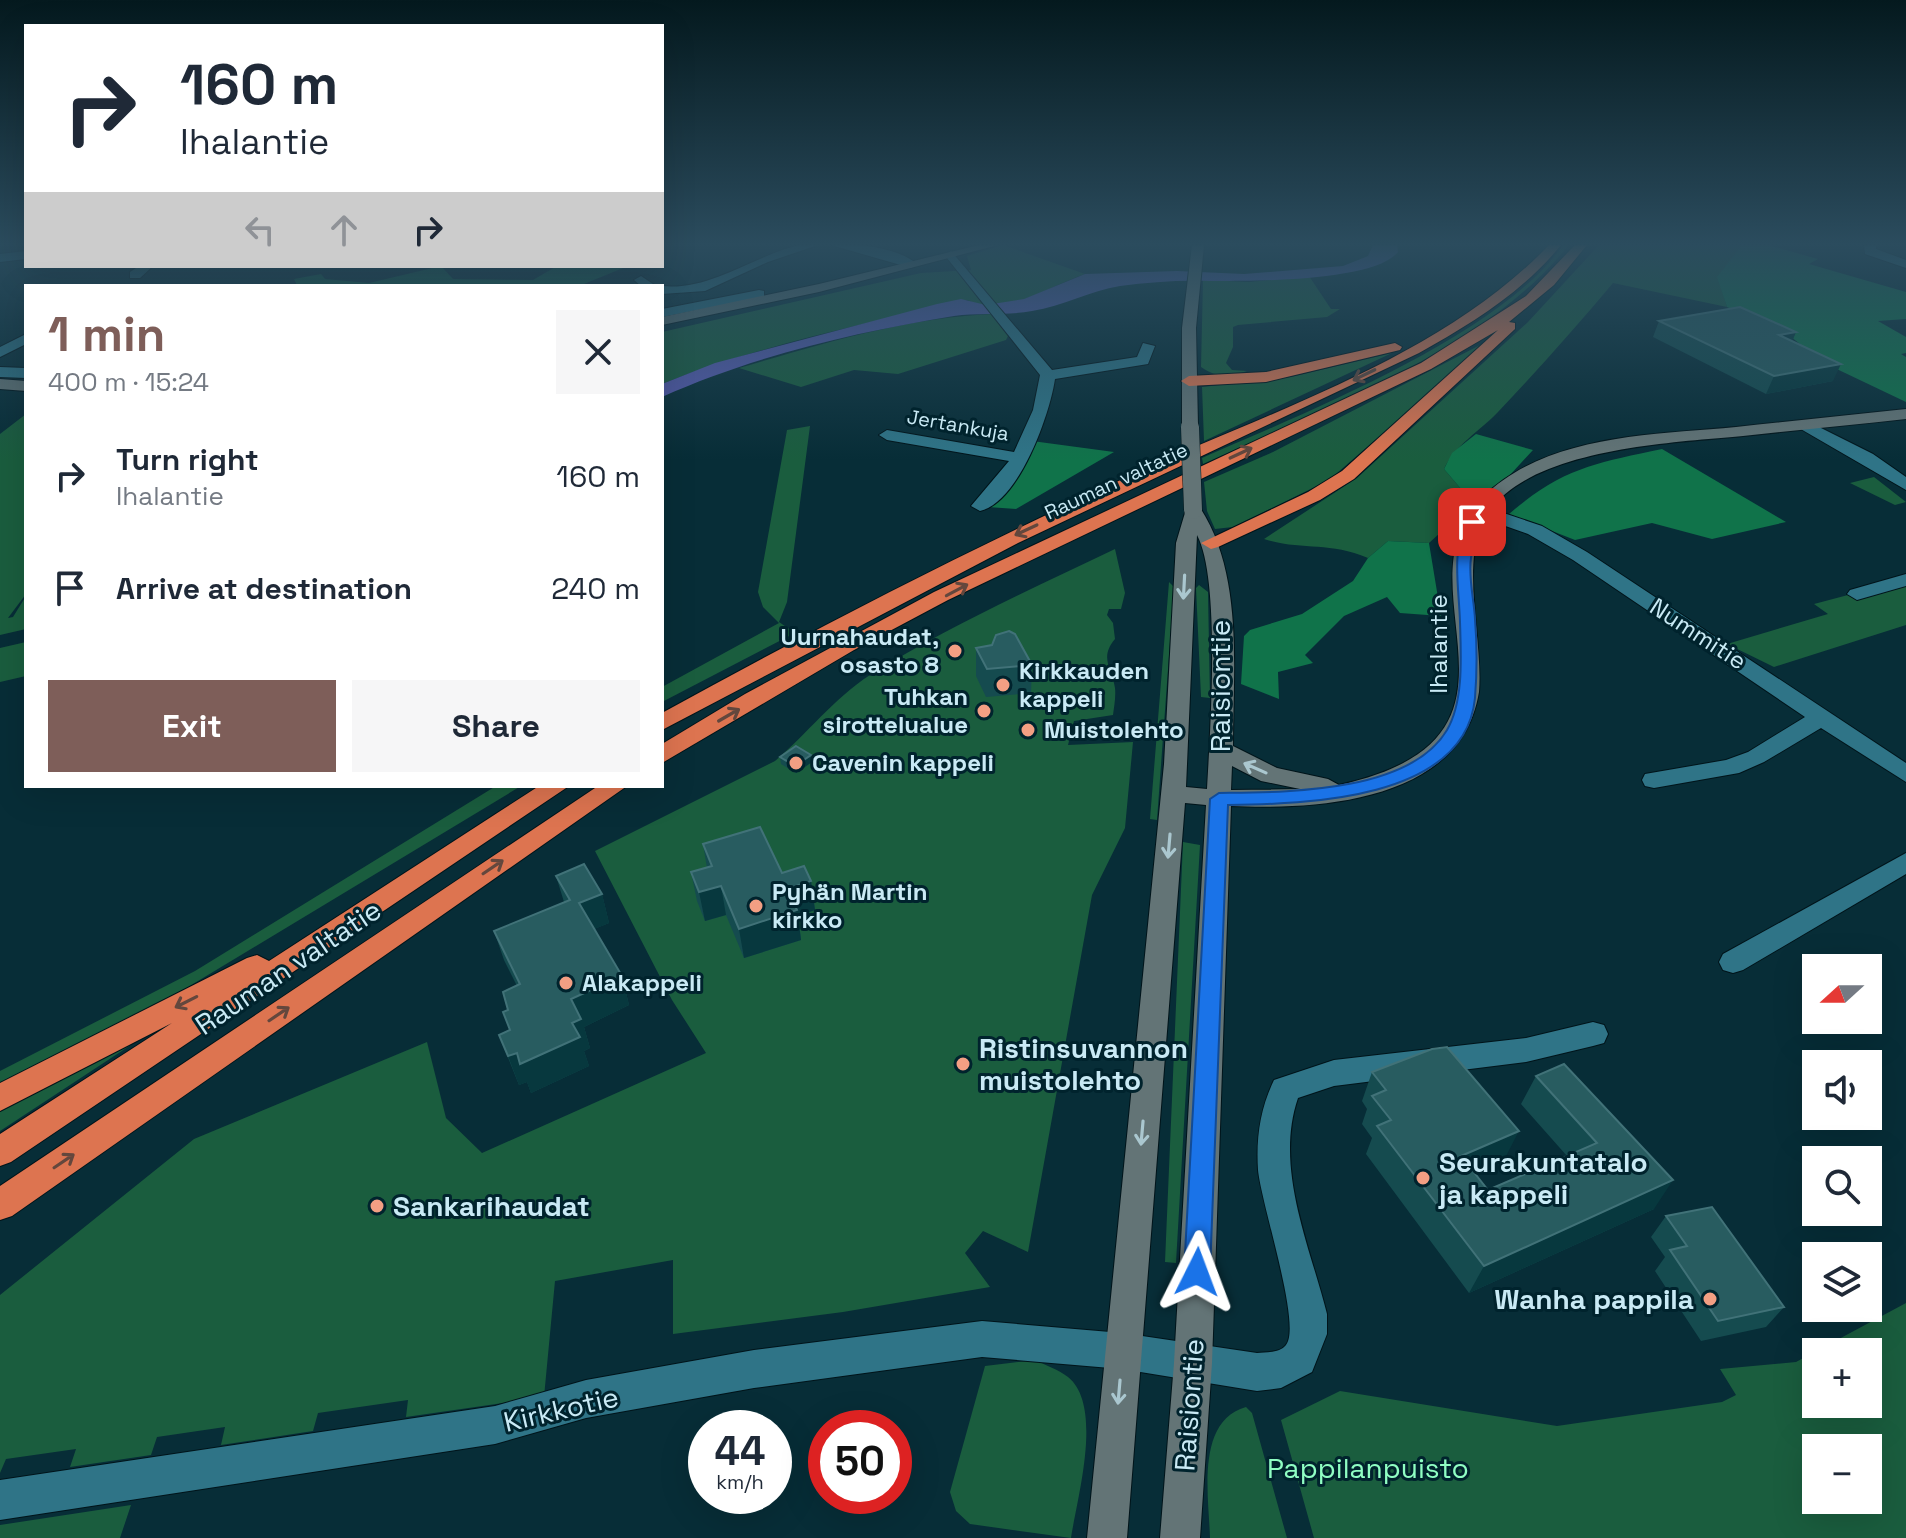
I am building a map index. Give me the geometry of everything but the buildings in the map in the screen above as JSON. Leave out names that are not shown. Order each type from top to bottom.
[{"type":"highway","name":"Rauman valtatie","points":[[664,722],[795,647],[980,552],[1287,413],[1470,317]]},
{"type":"highway","name":"Rauman valtatie","points":[[664,754],[817,663],[1003,565],[1426,366],[1504,317]]},
{"type":"highway","points":[[1211,543],[1314,496],[1348,475],[1492,346],[1515,317]]},
{"type":"highway","points":[[1189,381],[1248,379],[1298,371],[1367,355],[1458,326]]},
{"type":"highway","name":"Rauman valtatie","points":[[0,1152],[554,788]]},
{"type":"highway","name":"Rauman valtatie","points":[[0,1205],[612,788]]},
{"type":"highway","points":[[0,1098],[356,917]]},
{"type":"main road","name":"Raisiontie","points":[[1107,1538],[1174,794],[1186,543],[1193,510],[1189,381],[1191,317]]},
{"type":"main road","points":[[0,384],[24,386]]},
{"type":"main road","name":"Ihalantie","points":[[1174,794],[1219,799],[1291,798],[1346,791],[1395,779],[1425,763],[1447,742],[1463,715],[1468,682],[1468,622],[1463,560],[1467,535],[1480,511],[1502,490],[1535,470],[1595,449],[1906,414]]},
{"type":"main road","name":"Raisiontie","points":[[1180,1538],[1193,1363],[1221,750],[1222,634],[1211,543],[1193,510]]},
{"type":"main road","points":[[1221,750],[1270,775],[1346,791]]},
{"type":"street","points":[[980,506],[991,498],[1021,458],[1042,407],[1048,375],[1002,317]]},
{"type":"street","points":[[0,353],[24,339]]},
{"type":"street","points":[[1048,375],[1143,361],[1148,346]]},
{"type":"street","points":[[0,372],[24,373]]},
{"type":"street","points":[[1805,425],[1906,485]]},
{"type":"street","name":"Jertankuja","points":[[887,435],[1021,458]]},
{"type":"street","name":"Nummitie","points":[[1480,511],[1517,522],[1567,547],[1901,764]]},
{"type":"street","points":[[1857,594],[1906,580]]},
{"type":"street","points":[[1654,780],[1731,767],[1756,757],[1823,716]]},
{"type":"street","points":[[1733,962],[1906,862]]},
{"type":"street","name":"Kirkkotie","points":[[0,1500],[495,1425],[586,1399],[754,1369],[982,1339],[1122,1351],[1257,1372],[1281,1369],[1299,1359],[1309,1334],[1309,1314],[1278,1183],[1272,1137],[1275,1110],[1285,1089],[1334,1073],[1526,1050],[1593,1034]]},
{"type":"green space","points":[[729,317],[895,317],[774,347],[664,383],[664,332]]},
{"type":"green space","points":[[996,317],[1010,332],[1006,340],[898,374],[854,370],[801,387],[739,368],[833,341],[930,320]]},
{"type":"green space","points":[[1202,317],[1327,317],[1238,325],[1233,327],[1233,347],[1226,363],[1232,370],[1247,371],[1224,375],[1201,367]]},
{"type":"green space","points":[[1484,317],[1492,317],[1400,373],[1203,464],[1202,458],[1344,395],[1448,341]]},
{"type":"green space","points":[[1533,317],[1584,317],[1528,380],[1449,460],[1444,469],[1473,503],[1429,543],[1388,541],[1368,558],[1340,550],[1264,539],[1357,478]]},
{"type":"green space","points":[[1748,317],[1906,317],[1878,321],[1906,337],[1906,353],[1901,354],[1906,357],[1906,402],[1822,362],[1790,336]]},
{"type":"green space","points":[[1485,345],[1329,480],[1233,527],[1215,529],[1207,511],[1204,482],[1273,452]]},
{"type":"green space","points":[[1392,353],[1204,441],[1202,387],[1291,377]]},
{"type":"green space","points":[[24,416],[24,597],[8,618],[13,617],[24,599],[24,629],[0,635],[0,434]]},
{"type":"green space","points":[[810,426],[787,602],[779,622],[795,633],[664,701],[664,686],[779,623],[763,607],[758,592],[787,430]]},
{"type":"green space","points":[[1476,434],[1533,450],[1510,475],[1473,503],[1444,469],[1452,453]]},
{"type":"green space","points":[[1032,441],[1114,452],[1016,509],[988,507]]},
{"type":"green space","points":[[1662,449],[1786,522],[1712,539],[1652,523],[1575,540],[1509,514],[1563,477],[1599,464]]},
{"type":"green space","points":[[1874,477],[1906,502],[1895,505],[1850,483]]},
{"type":"green space","points":[[1388,541],[1429,543],[1441,616],[1400,613],[1387,597],[1344,616],[1305,655],[1313,663],[1278,672],[1279,699],[1241,684],[1244,636],[1250,630],[1302,614],[1353,581],[1368,558]]},
{"type":"green space","points":[[1115,549],[1125,593],[1121,609],[1109,609],[1107,615],[1113,623],[1115,639],[1107,658],[1115,688],[1113,715],[1074,721],[1068,745],[1133,742],[1125,828],[1092,895],[1028,1252],[983,1231],[965,1253],[990,1287],[843,1312],[673,1334],[673,1260],[555,1281],[544,1397],[406,1417],[408,1400],[318,1413],[313,1431],[221,1445],[225,1427],[157,1437],[151,1455],[70,1467],[76,1449],[6,1459],[0,1473],[0,1295],[194,1139],[427,1042],[446,1118],[482,1153],[706,1053],[672,1000],[595,851],[775,761],[844,695],[900,657]]},
{"type":"green space","points":[[1169,582],[1174,587],[1157,820],[1150,819]]},
{"type":"green space","points":[[1199,585],[1208,592],[1210,698],[1201,697],[1196,588]]},
{"type":"green space","points":[[1906,586],[1906,625],[1774,667],[1727,644],[1828,614],[1814,604],[1848,595],[1862,599]]},
{"type":"green space","points":[[24,642],[24,676],[0,682],[0,648]]},
{"type":"green space","points":[[493,788],[518,788],[188,987],[0,1086],[0,1071],[195,971]]},
{"type":"green space","points":[[1183,842],[1200,845],[1176,1263],[1165,1262]]},
{"type":"green space","points":[[172,1018],[0,1131],[0,1107]]},
{"type":"green space","name":"Pappilanpuisto","points":[[1906,1303],[1906,1538],[1314,1538],[1281,1420],[1340,1391],[1557,1426],[1722,1402],[1736,1395],[1720,1369],[1796,1362],[1802,1359],[1802,1418],[1882,1418],[1882,1338],[1841,1338],[1871,1322],[1882,1322],[1882,1316]]},
{"type":"green space","points":[[1035,1360],[1068,1377],[1079,1391],[1084,1409],[1085,1453],[1071,1538],[970,1524],[956,1511],[950,1492],[985,1366]]},
{"type":"green space","points":[[1246,1407],[1252,1413],[1287,1538],[1210,1538],[1208,1463],[1212,1444],[1219,1428],[1230,1415]]},
{"type":"green space","points":[[131,1505],[120,1538],[0,1538],[0,1525]]},
{"type":"shaded area","points":[[889,317],[950,317],[805,347],[732,369],[664,396],[664,383],[715,363]]},
{"type":"place","name":"Uurnahaudat, osasto 8","points":[[955,651]]},
{"type":"place","name":"Kirkkauden kappeli","points":[[1003,685]]},
{"type":"place","name":"Tuhkan sirottelualue","points":[[984,711]]},
{"type":"place","name":"Muistolehto","points":[[1028,730]]},
{"type":"place","name":"Cavenin kappeli","points":[[796,763]]},
{"type":"place","name":"Pyhän Martin kirkko","points":[[756,906]]},
{"type":"place","name":"Alakappeli","points":[[566,983]]},
{"type":"place","name":"Ristinsuvannon muistolehto","points":[[963,1064]]},
{"type":"place","name":"Seurakuntatalo ja kappeli","points":[[1423,1178]]},
{"type":"place","name":"Sankarihaudat","points":[[377,1206]]},
{"type":"place","name":"Wanha pappila","points":[[1710,1299]]},
{"type":"route","points":[[1197,1272],[1219,799],[1291,798],[1346,791],[1395,779],[1411,772],[1439,752],[1455,731],[1466,701],[1468,622],[1463,560],[1472,522]]}]
